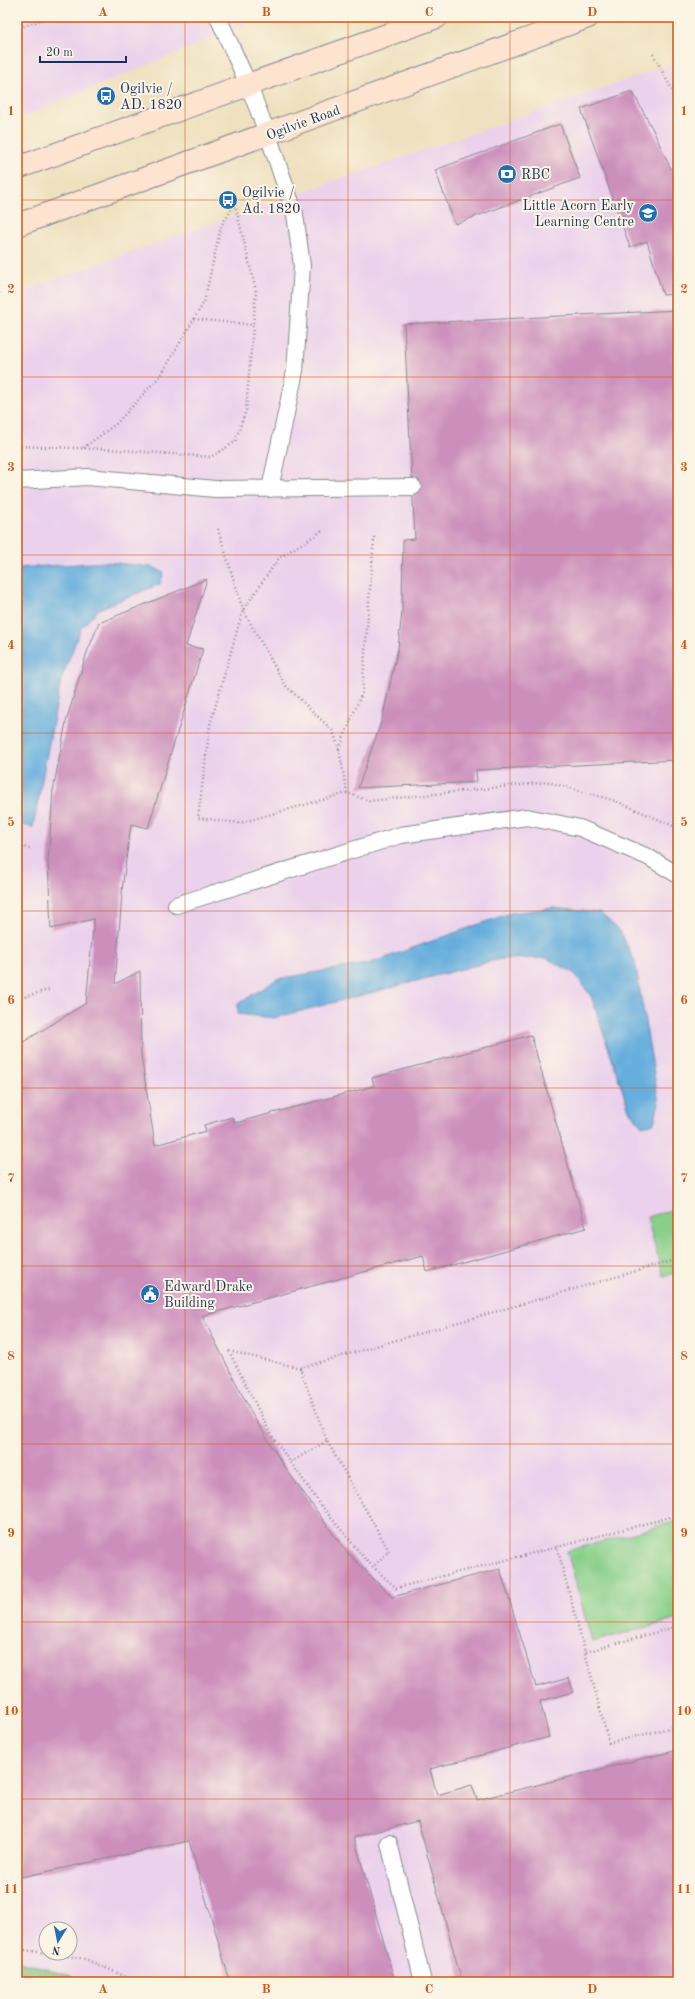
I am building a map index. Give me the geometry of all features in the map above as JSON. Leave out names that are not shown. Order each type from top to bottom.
[{"type":"main road","points":[[17,168],[437,17]]},
{"type":"main road","name":"Ogilvie Road","points":[[17,225],[268,135],[588,17]]},
{"type":"lane","points":[[218,17],[248,84],[268,135],[295,214],[302,266],[294,371],[270,489]]},
{"type":"lane","points":[[17,481],[88,477],[215,489],[413,487]]},
{"type":"lane","points":[[176,905],[401,835],[527,817],[580,828],[648,857],[678,875]]},
{"type":"lane","points":[[389,1844],[423,1982]]},
{"type":"path","points":[[17,43],[19,28],[49,17]]},
{"type":"path","points":[[653,54],[678,101]]},
{"type":"path","points":[[17,446],[83,448],[211,456],[235,442],[246,410],[256,292],[235,204],[221,226],[204,302],[161,375],[116,424],[83,448]]},
{"type":"path","points":[[194,319],[253,325]]},
{"type":"path","points":[[218,529],[243,610],[284,684],[333,731],[339,749],[347,793]]},
{"type":"path","points":[[322,531],[279,558],[243,610],[210,725],[198,818],[240,823],[347,793],[369,801]]},
{"type":"path","points":[[339,749],[362,693],[374,537]]},
{"type":"path","points":[[17,845],[31,849]]},
{"type":"path","points":[[17,999],[51,990]]},
{"type":"path","points":[[678,1259],[300,1368],[229,1351],[270,1432],[320,1504],[373,1567],[396,1588],[678,1515]]},
{"type":"path","points":[[300,1368],[327,1441],[389,1551],[373,1567]]},
{"type":"path","points":[[291,1462],[327,1441]]},
{"type":"path","points":[[557,1547],[609,1743],[678,1726]]},
{"type":"path","points":[[586,1652],[678,1626]]},
{"type":"path","points":[[17,1948],[38,1952]]},
{"type":"path","points":[[78,1958],[85,1959],[138,1982]]},
{"type":"shaded area","points":[[17,17],[263,17],[17,119]]},
{"type":"shaded area","points":[[678,62],[678,1982],[17,1982],[17,293],[196,229]]},
{"type":"green space","points":[[678,1208],[678,1272],[663,1276],[647,1217]]},
{"type":"green space","points":[[678,1521],[678,1619],[592,1642],[567,1551]]},
{"type":"green space","points":[[17,1961],[71,1976],[82,1982],[17,1982]]},
{"type":"water","points":[[107,562],[152,567],[164,572],[160,584],[99,609],[81,628],[61,680],[33,827],[17,824],[17,568]]},
{"type":"water","points":[[554,908],[600,913],[620,931],[635,962],[659,1103],[654,1123],[642,1126],[629,1110],[591,996],[574,973],[546,958],[500,959],[274,1018],[238,1014],[238,1004],[277,979],[371,963],[510,913]]},
{"type":"building","name":"Little Acorn Early Learning Centre","points":[[632,91],[652,128],[678,184],[678,294],[663,295],[647,241],[630,247],[581,109]]},
{"type":"building","name":"RBC","points":[[560,124],[580,178],[455,224],[435,170]]},
{"type":"building","points":[[678,310],[678,760],[476,770],[477,782],[358,788],[382,720],[398,648],[402,612],[403,540],[415,539],[404,324]]},
{"type":"building","name":"Edward Drake Building","points":[[207,579],[186,646],[203,649],[148,828],[131,824],[123,882],[115,984],[140,971],[141,1055],[155,1145],[206,1131],[204,1125],[232,1117],[235,1123],[374,1086],[372,1078],[531,1035],[586,1228],[427,1272],[423,1256],[202,1316],[253,1416],[282,1463],[344,1549],[392,1597],[500,1569],[536,1687],[569,1678],[573,1692],[540,1701],[549,1737],[430,1769],[437,1795],[472,1785],[477,1800],[678,1750],[678,1982],[462,1982],[418,1821],[354,1837],[395,1982],[230,1982],[189,1841],[17,1878],[17,1046],[86,1003],[94,919],[51,929],[48,861],[53,791],[66,722],[86,655],[99,623]]},
{"type":"place","name":"Ogilvie / AD. 1820","points":[[106,96]]},
{"type":"place","name":"RBC","points":[[507,174]]},
{"type":"place","name":"Ogilvie / Ad. 1820","points":[[228,200]]},
{"type":"place","name":"Little Acorn Early Learning Centre","points":[[648,213]]},
{"type":"place","name":"Edward Drake Building","points":[[150,1294]]}]
